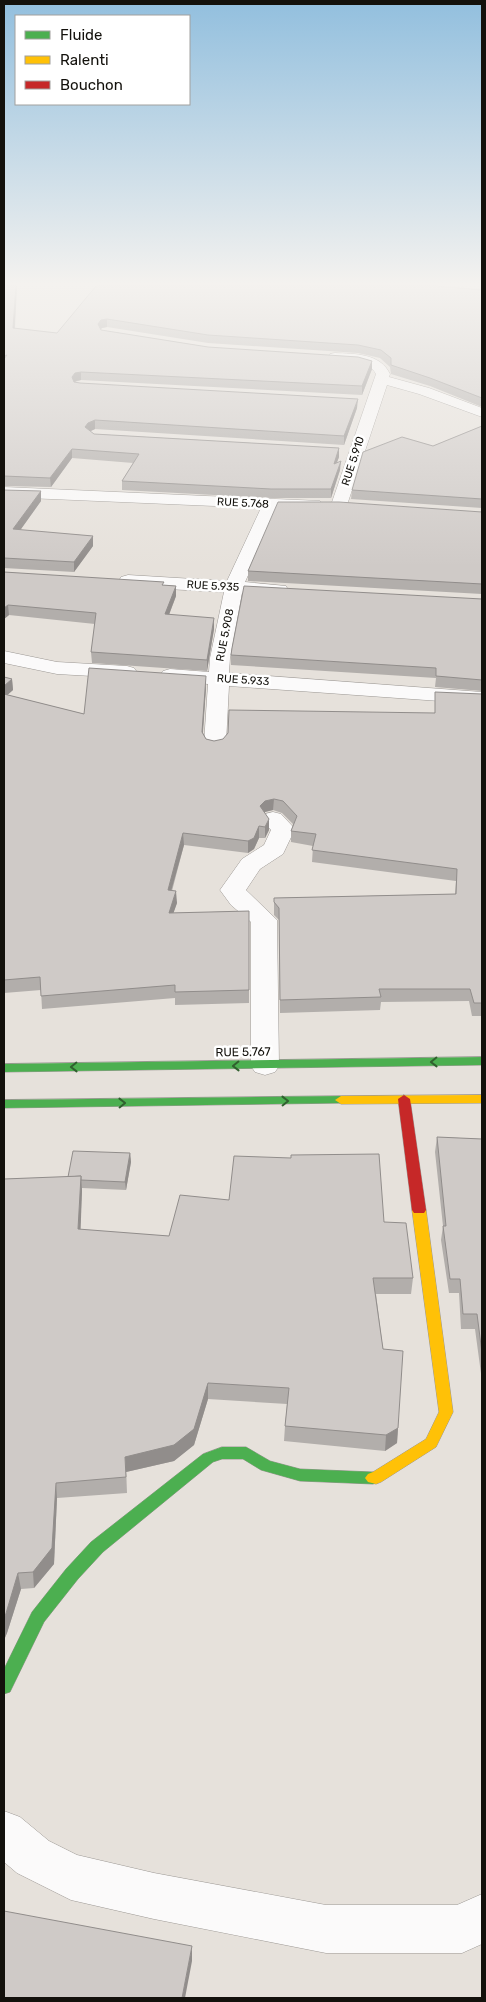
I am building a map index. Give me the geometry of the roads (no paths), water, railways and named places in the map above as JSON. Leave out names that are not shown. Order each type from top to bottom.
[{"type":"main road","name":"RUE 5.767","points":[[4,1068],[265,1066],[482,1061]]},
{"type":"main road","points":[[4,1104],[482,1099]]},
{"type":"main road","points":[[4,1686],[38,1617],[72,1574],[97,1547],[208,1458],[222,1453],[246,1452],[266,1466],[300,1475],[376,1478],[431,1443],[446,1412],[404,1100]]},
{"type":"street","name":"RUE 5.910","points":[[339,505],[357,452],[368,402],[381,379]]},
{"type":"street","points":[[387,379],[482,413]]},
{"type":"street","points":[[337,450],[357,452]]},
{"type":"street","name":"RUE 5.768","points":[[4,492],[271,505],[339,505],[359,507]]},
{"type":"street","name":"RUE 5.908","points":[[215,743],[220,658],[234,587],[271,505]]},
{"type":"street","name":"RUE 5.935","points":[[110,580],[294,591]]},
{"type":"street","name":"RUE 5.933","points":[[4,657],[57,668],[482,698]]},
{"type":"street","points":[[265,1066],[264,920],[256,912],[238,901],[233,890],[251,864],[274,848],[283,829],[273,819]]},
{"type":"street","points":[[4,1833],[33,1857],[71,1877],[154,1896],[326,1930],[462,1929],[482,1917]]}]
